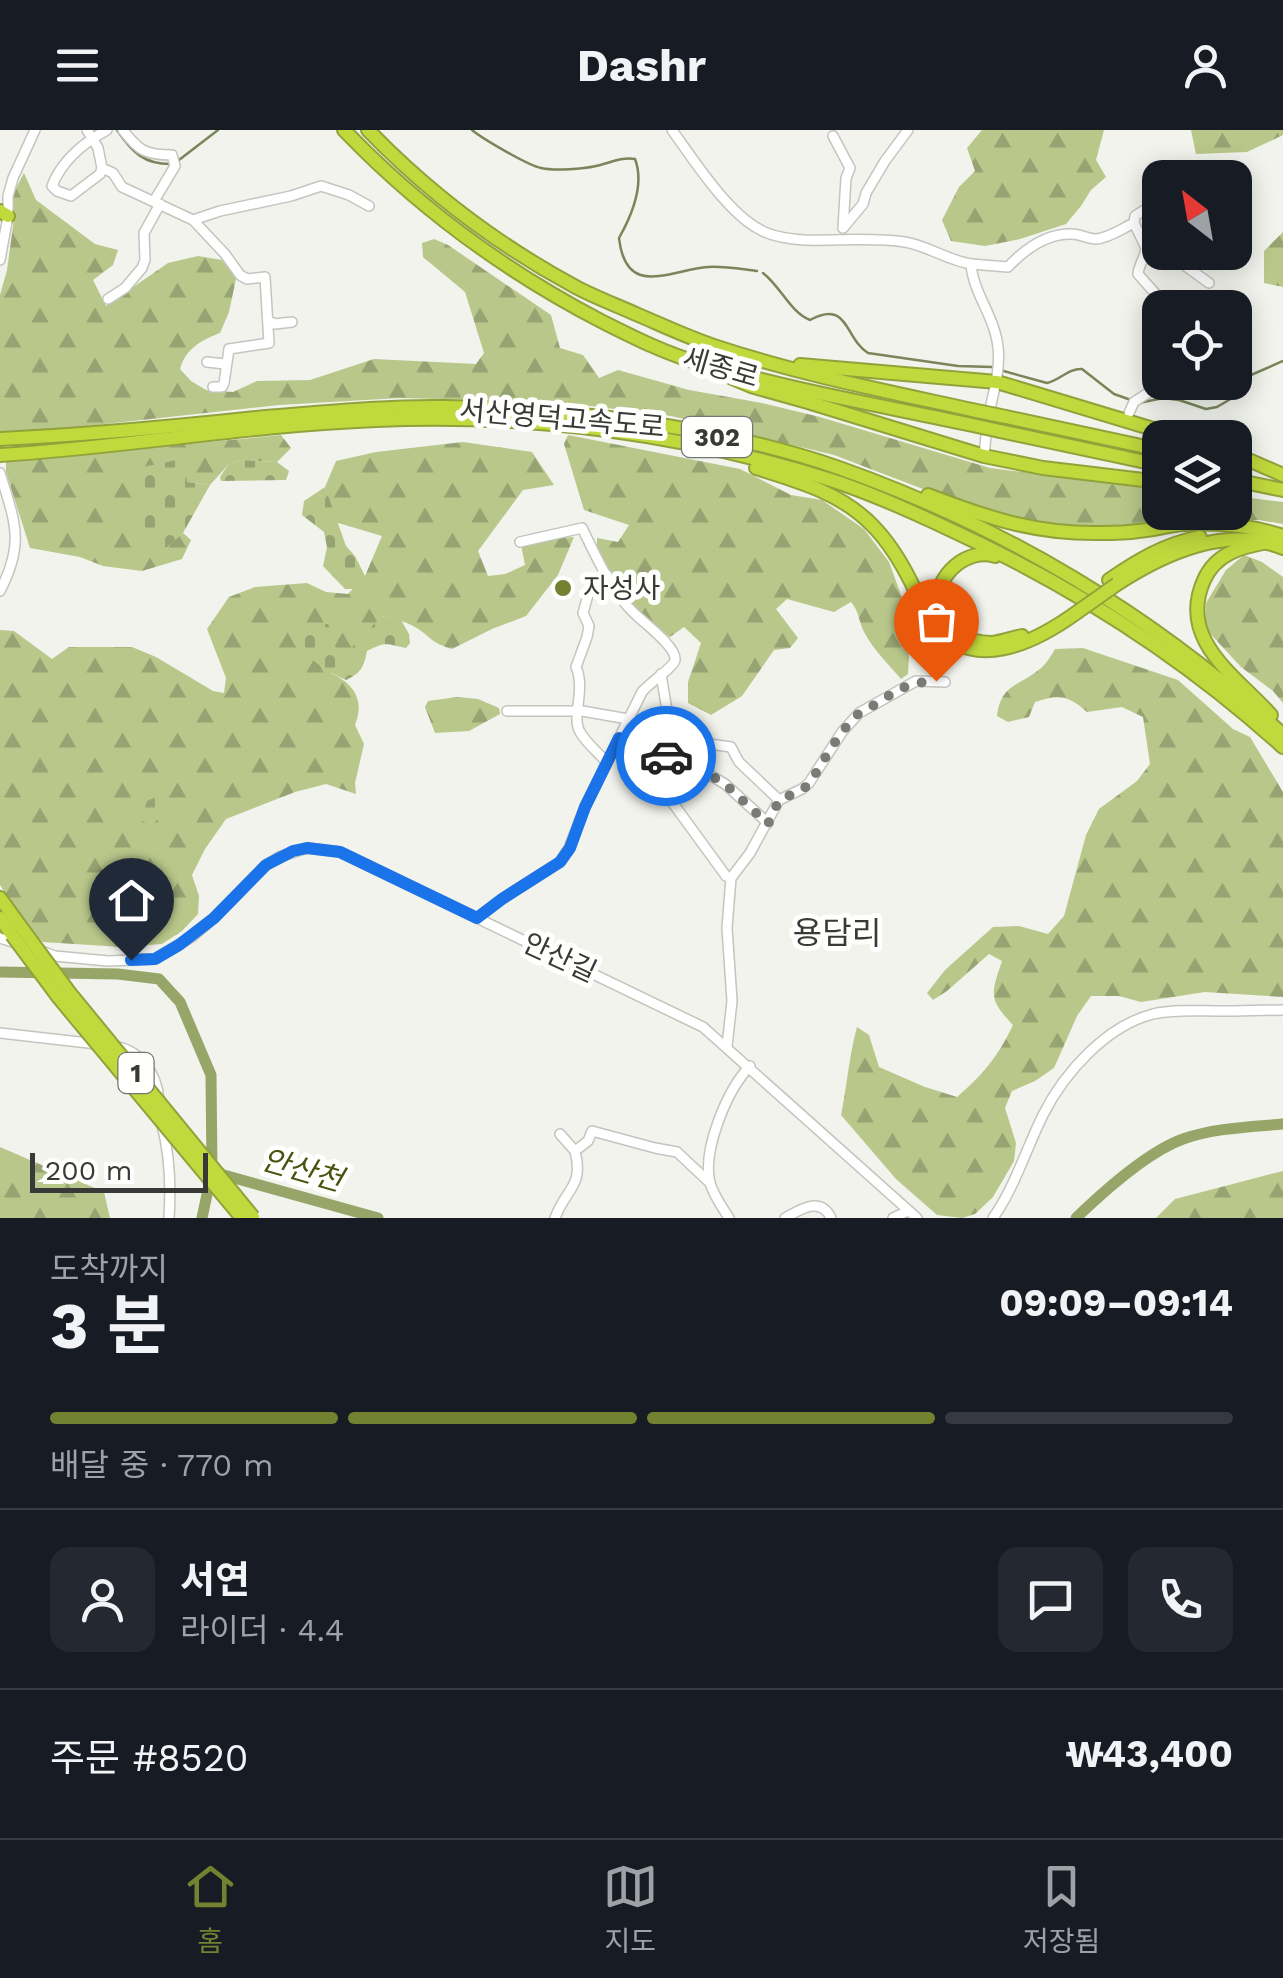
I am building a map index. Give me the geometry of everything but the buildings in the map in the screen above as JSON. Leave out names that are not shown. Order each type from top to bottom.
[{"type":"highway","name":"세종로","points":[[344,130],[432,212],[502,264],[631,336],[697,363],[1142,461]]},
{"type":"highway","name":"세종로","points":[[368,130],[453,208],[575,287],[670,330],[831,380],[1142,446]]},
{"type":"highway","points":[[751,358],[849,370],[997,378],[1142,425]]},
{"type":"highway","points":[[697,363],[751,386],[984,456],[1043,468],[1142,480]]},
{"type":"highway","name":"서산영덕고속도로","points":[[0,454],[373,408],[459,407],[582,416],[686,430],[836,467],[984,529],[1102,596],[1166,640],[1283,732]]},
{"type":"highway","name":"서산영덕고속도로","points":[[0,440],[74,443],[374,420],[510,420],[686,443],[833,480],[914,512],[1036,572],[1162,648],[1283,747]]},
{"type":"highway","points":[[584,428],[757,468],[820,489],[847,504],[872,524],[894,552],[934,625],[954,642],[980,651],[1009,648],[1038,637],[1113,582],[1165,556],[1193,546],[1283,536]]},
{"type":"highway","points":[[1252,461],[1283,475]]},
{"type":"highway","points":[[836,467],[917,490],[988,518],[1035,529],[1102,533],[1181,524],[1222,524],[1267,536],[1283,548]]},
{"type":"highway","points":[[1252,469],[1283,475]]},
{"type":"highway","points":[[1252,486],[1283,490]]},
{"type":"highway","points":[[1267,536],[1216,561],[1198,594],[1196,616],[1203,639],[1216,658],[1283,732]]},
{"type":"highway","points":[[1036,572],[988,554],[975,554],[949,572],[940,589],[938,605],[944,620],[968,640],[991,643],[1026,634],[1074,610]]},
{"type":"highway","name":"1","points":[[0,898],[11,933]]},
{"type":"highway","name":"1","points":[[0,918],[69,992],[250,1218]]},
{"type":"street","points":[[0,260],[8,196],[35,130]]},
{"type":"street","points":[[90,134],[102,168],[100,174],[71,196],[58,191],[52,186],[62,166],[90,134],[107,130]]},
{"type":"street","points":[[108,299],[125,288],[142,268],[144,233],[174,161],[137,148],[123,130]]},
{"type":"street","points":[[672,130],[729,203],[761,231],[798,240],[901,241],[923,246],[952,261],[1008,266],[1030,244],[1074,234],[1098,239],[1134,223]]},
{"type":"street","points":[[843,228],[863,204],[866,192],[908,130]]},
{"type":"street","points":[[833,136],[850,168],[840,240]]},
{"type":"street","points":[[102,168],[113,173],[122,187],[193,220],[240,275],[265,277],[269,343],[229,350],[224,383],[214,387]]},
{"type":"street","points":[[193,220],[321,186],[369,206]]},
{"type":"street","points":[[1142,212],[1135,216],[1134,223],[1142,240]]},
{"type":"street","points":[[1142,263],[1138,274],[1152,290]]},
{"type":"street","points":[[970,264],[998,346],[997,378],[984,456]]},
{"type":"street","points":[[1191,270],[1209,284]]},
{"type":"street","points":[[268,321],[292,322]]},
{"type":"street","points":[[207,362],[226,364]]},
{"type":"street","points":[[1129,413],[1142,397]]},
{"type":"street","points":[[0,473],[16,543],[2,585]]},
{"type":"street","points":[[477,918],[560,862],[642,692],[675,659],[673,651],[629,609],[596,560],[582,528],[520,542]]},
{"type":"street","points":[[606,763],[579,731],[576,717],[580,675],[576,667],[588,626],[583,613],[588,595],[607,575]]},
{"type":"street","points":[[661,674],[671,735],[684,751],[666,795],[730,878]]},
{"type":"street","points":[[728,1046],[732,1001],[727,928],[730,878],[768,824],[779,800],[809,784],[859,713],[902,687],[916,682],[945,682]]},
{"type":"street","points":[[507,711],[578,711],[628,720]]},
{"type":"street","points":[[619,738],[725,784],[768,824]]},
{"type":"street","points":[[702,743],[730,747],[739,762],[779,800]]},
{"type":"street","name":"안산길","points":[[11,933],[56,956],[108,961],[155,959],[214,918],[266,865],[307,848],[340,852],[703,1026],[913,1214]]},
{"type":"street","points":[[993,1218],[1004,1203],[1062,1082],[1116,1032],[1165,1012],[1283,1010]]},
{"type":"street","points":[[0,1033],[126,1047],[138,1056],[158,1084],[168,1148],[169,1218]]},
{"type":"street","points":[[729,1218],[710,1183],[710,1156],[715,1132],[739,1077],[750,1066]]},
{"type":"street","points":[[575,1150],[588,1141],[592,1131],[600,1132],[677,1152],[710,1183]]},
{"type":"street","points":[[554,1218],[577,1182],[578,1172],[575,1150],[560,1134]]},
{"type":"street","points":[[785,1218],[819,1205],[825,1207],[831,1218]]},
{"type":"street","points":[[893,1218],[913,1214]]},
{"type":"green space","points":[[982,130],[1104,130],[1096,160],[1106,177],[1066,224],[985,246],[951,241],[942,220],[959,187],[975,171],[967,148]]},
{"type":"green space","points":[[1191,130],[1283,130],[1283,135],[1247,152],[1196,154]]},
{"type":"green space","points":[[24,173],[36,200],[95,244],[118,250],[113,265],[93,280],[106,306],[168,263],[198,256],[222,260],[236,279],[229,312],[220,333],[196,346],[180,369],[206,390],[233,392],[257,381],[310,380],[374,359],[476,364],[484,353],[465,292],[423,257],[422,243],[434,239],[551,315],[560,348],[583,355],[599,378],[618,370],[689,390],[820,417],[990,468],[1142,488],[1142,525],[1068,526],[1016,519],[970,507],[834,455],[671,416],[558,402],[400,398],[279,405],[0,432],[0,295],[14,219],[14,192]]},
{"type":"green space","points":[[1283,232],[1283,287],[1264,283],[1264,251]]},
{"type":"green space","points":[[281,435],[291,448],[277,462],[241,460],[228,465],[210,485],[187,482],[164,549],[183,533],[191,540],[182,559],[142,571],[30,548],[6,472],[6,462]]},
{"type":"green space","points":[[568,435],[740,469],[791,495],[822,500],[864,529],[889,562],[904,603],[908,674],[901,679],[876,650],[851,602],[834,612],[787,599],[776,609],[798,638],[790,648],[774,650],[742,696],[711,715],[688,703],[688,682],[701,643],[684,627],[670,637],[646,621],[629,603],[597,548],[597,538],[618,542],[629,525],[584,510],[564,444]]},
{"type":"green space","points":[[463,442],[532,452],[554,485],[523,490],[478,551],[488,576],[525,565],[521,545],[574,537],[558,575],[526,616],[452,649],[411,625],[382,616],[331,673],[346,682],[358,700],[355,725],[364,744],[356,794],[326,784],[226,819],[192,875],[199,896],[198,914],[162,944],[121,947],[43,942],[28,929],[0,885],[0,630],[14,631],[52,659],[69,647],[132,647],[213,691],[224,693],[226,678],[207,629],[229,597],[255,587],[307,583],[326,592],[348,594],[365,576],[382,536],[335,522],[325,487],[336,461]]},
{"type":"green space","points":[[182,459],[187,482],[210,485],[183,533],[165,549],[145,540],[132,484],[143,467]]},
{"type":"green space","points":[[241,460],[277,462],[289,471],[286,480],[221,481],[228,465]]},
{"type":"green space","points":[[325,487],[346,546],[365,576],[354,589],[345,589],[323,566],[327,547],[324,532],[302,515],[304,501]]},
{"type":"green space","points":[[1252,498],[1283,502],[1283,524],[1252,520]]},
{"type":"green space","points":[[1244,555],[1283,577],[1283,703],[1241,667],[1205,628],[1206,603],[1226,570]]},
{"type":"green space","points":[[368,587],[374,591],[382,616],[401,620],[410,643],[406,648],[386,644],[367,651],[361,669],[346,680],[317,663],[296,638],[311,626],[328,624],[340,660],[377,621],[365,602],[363,592]]},
{"type":"green space","points":[[1083,648],[1178,680],[1233,729],[1250,737],[1283,792],[1283,997],[1205,992],[1141,1002],[1119,996],[1091,996],[1077,1016],[1054,1068],[1012,1091],[1005,1108],[1016,1143],[1014,1161],[993,1197],[975,1214],[962,1218],[937,1215],[896,1179],[841,1115],[857,1027],[869,1035],[879,1067],[957,1097],[1002,1046],[1013,1025],[994,996],[1002,961],[989,954],[933,1000],[927,993],[945,970],[993,927],[1019,926],[1048,934],[1064,916],[1086,835],[1099,809],[1137,781],[1150,764],[1143,717],[1122,707],[1087,712],[1069,699],[1057,697],[1035,702],[1029,717],[1008,722],[997,716],[1007,692],[1040,669],[1055,649]]},
{"type":"green space","points":[[478,699],[499,708],[500,714],[469,731],[435,733],[425,707],[428,701]]},
{"type":"green space","points":[[156,797],[164,809],[154,824],[143,822],[147,801]]},
{"type":"green space","points":[[0,1147],[104,1192],[110,1218],[0,1218]]},
{"type":"green space","points":[[1283,1171],[1283,1218],[1156,1218],[1175,1199]]},
{"type":"waterway","points":[[117,130],[140,156],[173,164]]},
{"type":"waterway","points":[[179,160],[218,130]]},
{"type":"waterway","points":[[472,130],[541,168],[577,169],[635,159],[638,189],[619,238],[623,257],[630,269],[640,275],[714,267],[757,271]]},
{"type":"waterway","points":[[763,273],[803,317],[839,317],[868,353],[992,367]]},
{"type":"waterway","points":[[1139,403],[1163,398],[1206,409],[1217,407],[1234,397],[1251,375],[1283,361]]},
{"type":"waterway","points":[[1000,370],[1047,383],[1082,369],[1114,394],[1131,400]]},
{"type":"waterway","points":[[0,972],[118,974],[159,979],[180,1002],[211,1075],[212,1171],[202,1218]]},
{"type":"waterway","name":"안산천","points":[[1076,1218],[1126,1174],[1169,1145],[1207,1132],[1283,1124]]},
{"type":"waterway","name":"안산천","points":[[213,1172],[378,1218]]},
{"type":"way so far","points":[[666,756],[725,784],[768,824],[779,800],[809,784],[859,713],[902,687],[936,681]]},
{"type":"place","name":"자성사","points":[[563,588]]},
{"type":"district","name":"용담리","points":[[837,933]]},
{"type":"route","points":[[131,960],[155,959],[179,945],[214,918],[266,865],[307,848],[340,852],[477,918],[560,862],[570,848],[619,738],[666,756]]}]
